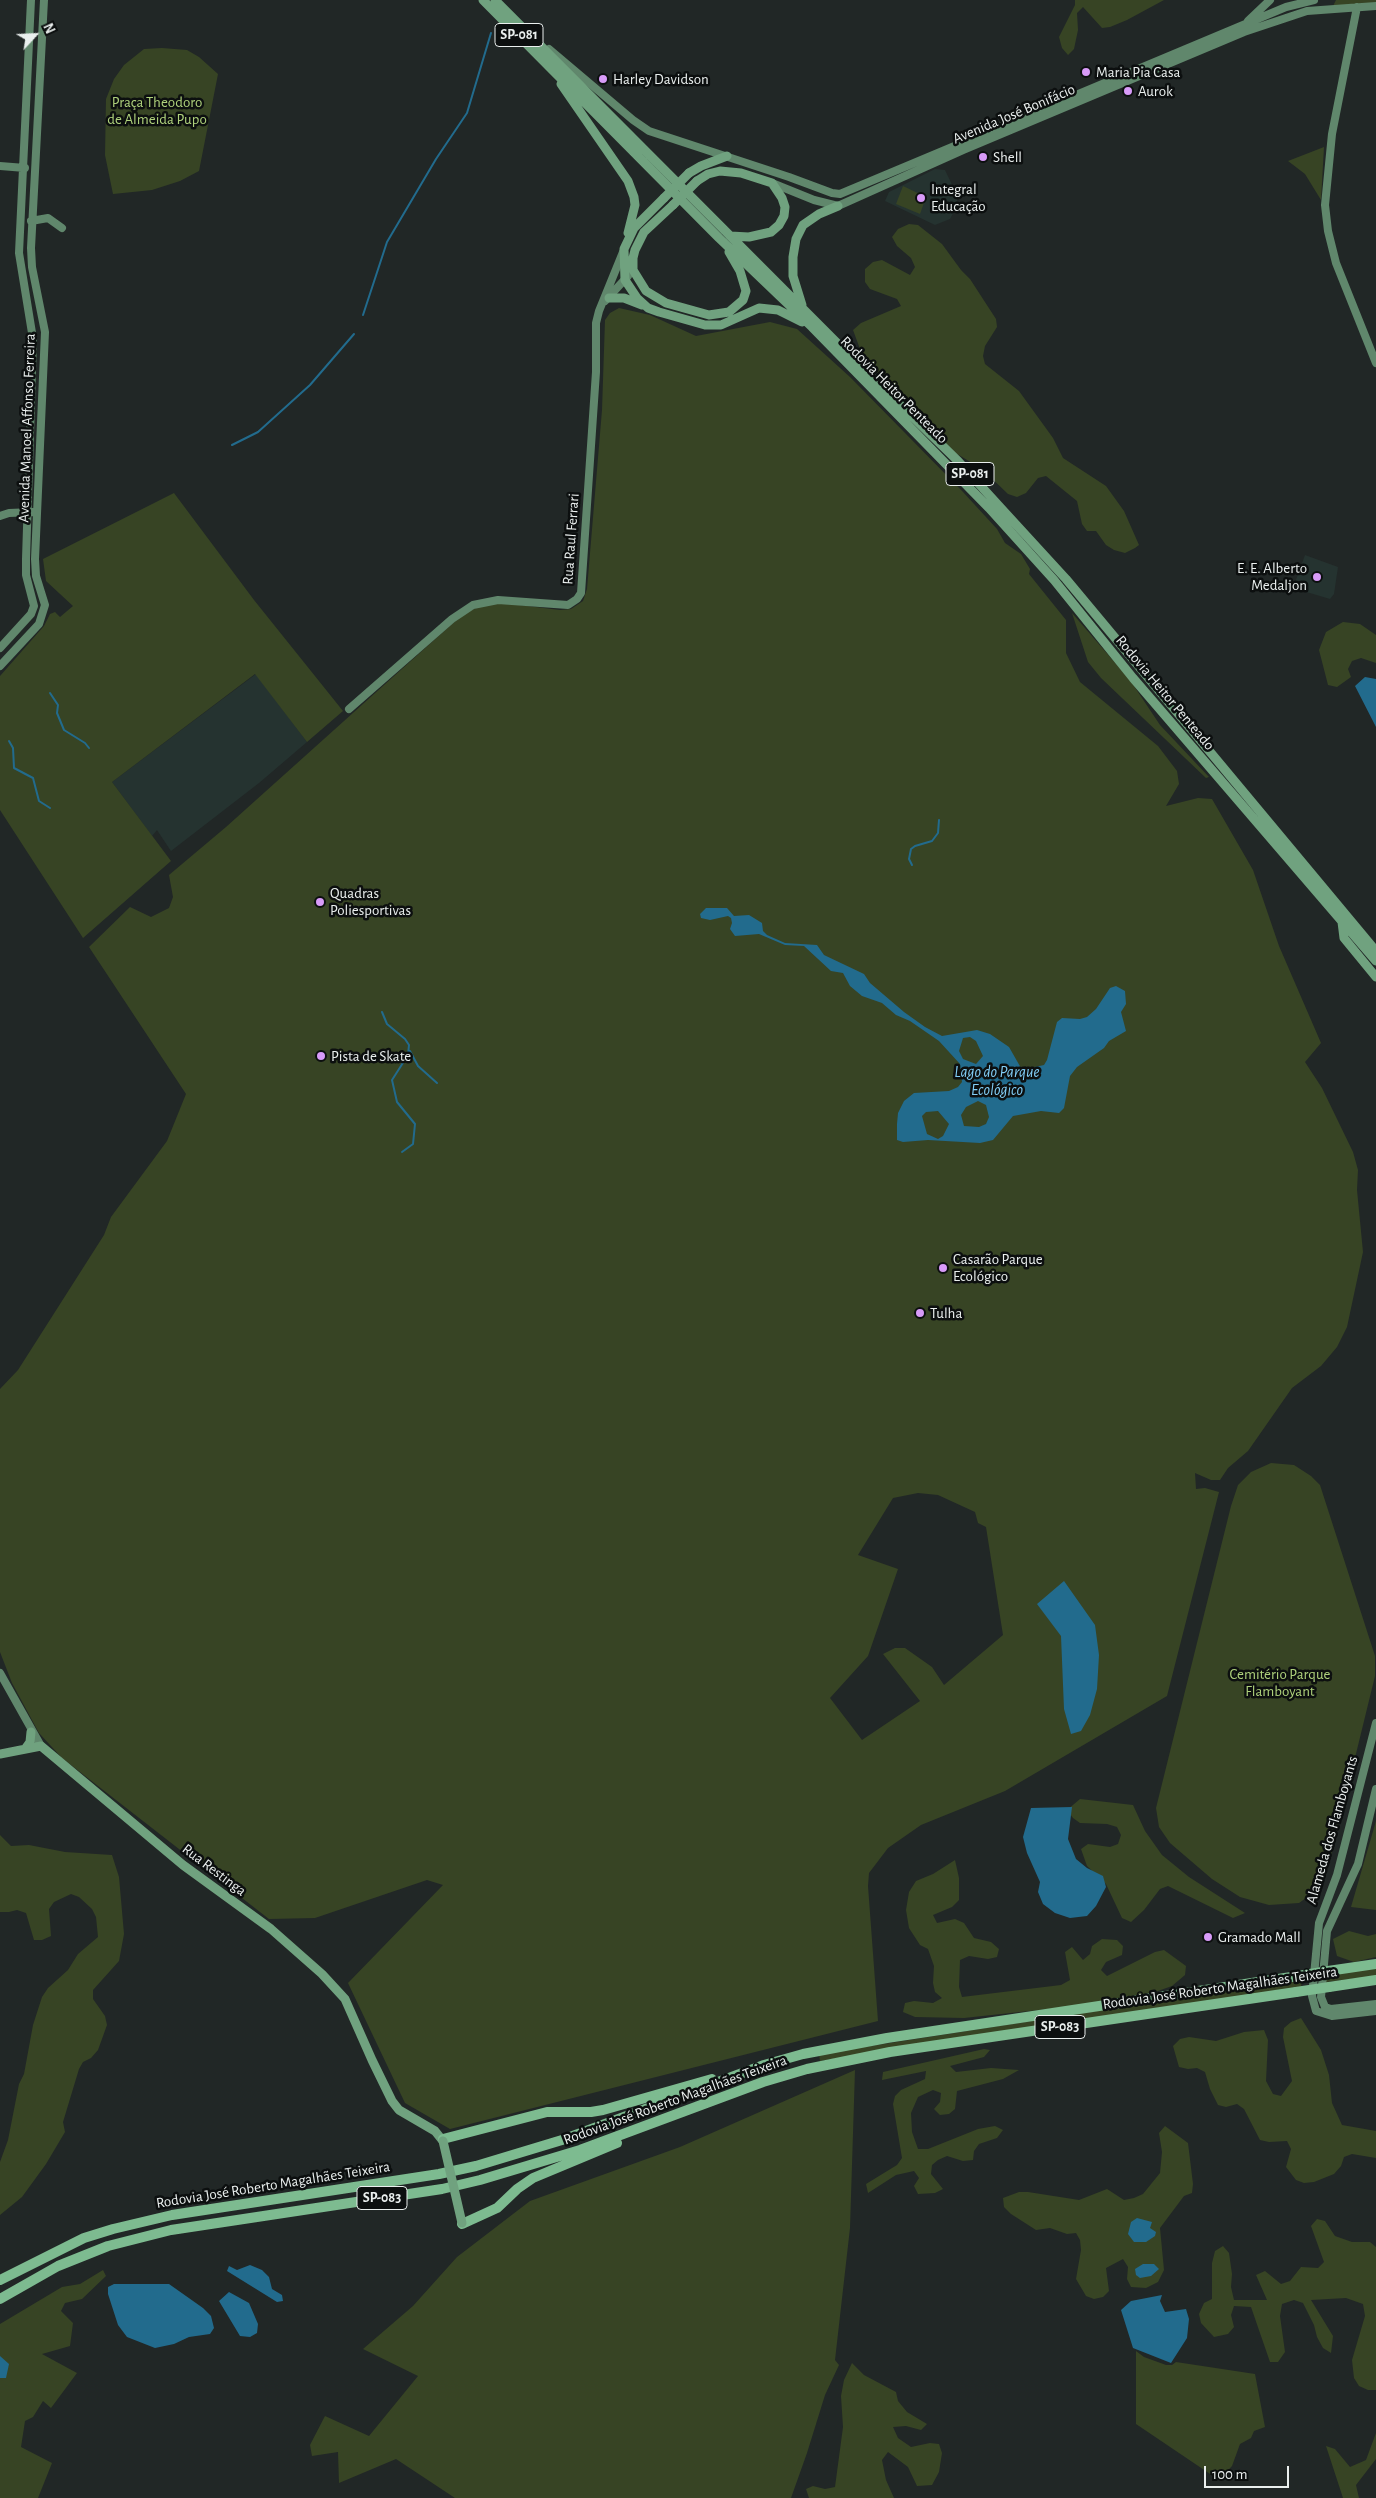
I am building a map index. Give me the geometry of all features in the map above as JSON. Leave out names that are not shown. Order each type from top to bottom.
[{"type":"highway","name":"Rodovia José Roberto Magalhães Teixeira","points":[[0,2280],[84,2238],[172,2214],[439,2174],[510,2157],[764,2065],[822,2050],[887,2038],[1376,1964]]},
{"type":"highway","name":"Rodovia José Roberto Magalhães Teixeira","points":[[0,2299],[58,2266],[108,2246],[171,2230],[442,2189],[480,2180],[572,2153],[763,2082],[825,2065],[890,2052],[1376,1980]]},
{"type":"highway","points":[[443,2140],[548,2112],[603,2110],[764,2065]]},
{"type":"highway","points":[[462,2223],[497,2208],[517,2189],[533,2178],[697,2107]]},
{"type":"main road","name":"Avenida Manoel Affonso Ferreira","points":[[42,618],[44,598],[36,576],[35,559],[45,332],[32,267],[31,221],[44,0]]},
{"type":"main road","name":"Rodovia Heitor Penteado","points":[[483,0],[719,238],[812,327],[953,469],[1054,580],[1127,670],[1376,961]]},
{"type":"main road","name":"Rodovia Heitor Penteado","points":[[495,0],[802,308],[958,461],[1066,579],[1113,638],[1376,951]]},
{"type":"main road","name":"Avenida José Bonifácio","points":[[1238,28],[1270,0]]},
{"type":"main road","name":"Avenida José Bonifácio","points":[[526,32],[649,131],[832,193],[850,191],[1238,28],[1285,4],[1314,0]]},
{"type":"main road","points":[[1325,8],[1332,0]]},
{"type":"main road","name":"Avenida Manoel Affonso Ferreira","points":[[31,4],[18,253],[33,339],[26,557],[26,574],[34,602],[32,614]]},
{"type":"main road","points":[[31,4],[44,9]]},
{"type":"main road","points":[[1285,4],[1292,16]]},
{"type":"main road","name":"Avenida José Bonifácio","points":[[838,206],[964,150],[1244,32],[1292,16],[1325,8],[1376,6]]},
{"type":"main road","points":[[1357,7],[1332,134],[1325,205],[1328,231],[1336,263],[1376,363]]},
{"type":"main road","points":[[548,65],[628,181],[635,205],[625,245],[625,280],[631,292],[648,308]]},
{"type":"main road","points":[[28,71],[40,71]]},
{"type":"main road","points":[[625,245],[634,228],[690,173],[701,166],[727,156]]},
{"type":"main road","points":[[0,166],[34,169]]},
{"type":"main road","points":[[719,238],[740,270],[745,282],[743,300],[729,312],[709,315],[666,303],[646,292],[634,270],[632,258],[639,240],[697,182],[708,174],[720,171],[740,172],[814,200],[838,206]]},
{"type":"main road","points":[[730,236],[762,236],[779,225],[784,216],[785,207],[782,198],[772,183]]},
{"type":"main road","points":[[802,308],[793,276],[792,257],[796,239],[803,225],[818,214],[838,206]]},
{"type":"main road","points":[[31,221],[48,218],[62,228]]},
{"type":"main road","name":"Rua Raul Ferrari","points":[[349,709],[452,619],[473,605],[498,600],[568,605],[577,599],[581,593],[596,372],[596,323],[625,245]]},
{"type":"main road","points":[[606,300],[634,270]]},
{"type":"main road","points":[[606,300],[624,298],[648,308],[714,326],[729,322],[750,310],[768,308],[778,310],[812,327]]},
{"type":"main road","points":[[0,516],[28,511],[37,512]]},
{"type":"main road","points":[[0,648],[32,614],[42,618],[0,666]]},
{"type":"main road","points":[[1342,921],[1344,938],[1376,977]]},
{"type":"main road","name":"Rua Restinga","points":[[0,1673],[22,1716],[41,1746],[182,1865],[271,1930],[322,1974],[345,1999],[392,2101],[399,2110],[435,2131],[443,2140]]},
{"type":"main road","name":"Alameda dos Flamboyants","points":[[1358,2010],[1332,2016],[1316,2011],[1312,1996],[1319,1923],[1337,1875],[1376,1723]]},
{"type":"main road","points":[[25,1749],[30,1742],[31,1732]]},
{"type":"main road","points":[[0,1754],[41,1746]]},
{"type":"main road","name":"Alameda dos Flamboyants","points":[[1358,2010],[1325,2007],[1321,1997],[1327,1932],[1358,1864],[1376,1789]]},
{"type":"main road","points":[[1349,1828],[1366,1832]]},
{"type":"main road","points":[[1358,2010],[1376,2004]]},
{"type":"main road","points":[[1358,2010],[1376,2010]]},
{"type":"main road","points":[[443,2140],[462,2223]]},
{"type":"shaded area","name":"Integral Educação","points":[[935,169],[945,170],[957,195],[957,206],[950,219],[935,225],[885,201],[889,192]]},
{"type":"shaded area","name":"E. E. Alberto Medaljon","points":[[1305,555],[1338,567],[1334,594],[1330,599],[1293,588]]},
{"type":"shaded area","points":[[256,674],[307,742],[259,783],[171,851],[157,830],[152,836],[112,782]]},
{"type":"green space","points":[[1075,0],[1164,0],[1127,20],[1102,28],[1083,7],[1077,13],[1078,30],[1074,49],[1068,55],[1062,48],[1059,37],[1075,5]]},
{"type":"green space","points":[[1336,0],[1376,0],[1376,4],[1333,6]]},
{"type":"green space","name":"Praça Theodoro de Almeida Pupo","points":[[144,49],[187,50],[199,57],[218,74],[199,171],[180,181],[152,190],[113,194],[105,155],[106,99],[114,79],[124,65]]},
{"type":"green space","points":[[1324,147],[1321,200],[1305,174],[1288,161]]},
{"type":"green space","points":[[903,186],[926,197],[920,214],[896,204]]},
{"type":"green space","points":[[909,224],[918,225],[942,244],[970,279],[996,319],[997,327],[985,346],[983,356],[985,364],[1019,391],[1053,438],[1063,458],[1106,486],[1124,511],[1139,545],[1135,548],[1125,553],[1114,550],[1106,545],[1096,531],[1087,531],[1082,524],[1077,501],[1046,476],[1038,478],[1026,493],[1017,497],[1008,494],[982,469],[934,440],[914,407],[894,387],[885,384],[860,349],[853,330],[861,323],[901,306],[897,299],[870,289],[865,282],[865,269],[873,262],[882,260],[910,275],[915,267],[911,258],[897,246],[892,237],[898,229]]},
{"type":"green space","points":[[619,308],[650,315],[696,336],[770,322],[797,329],[850,377],[963,492],[997,529],[1005,543],[1021,554],[1030,569],[1029,574],[1066,620],[1066,653],[1080,682],[1158,746],[1177,771],[1179,784],[1166,806],[1198,798],[1212,799],[1253,870],[1279,946],[1321,1043],[1305,1062],[1322,1088],[1353,1152],[1358,1170],[1357,1190],[1363,1252],[1347,1327],[1337,1347],[1321,1366],[1292,1388],[1248,1451],[1228,1468],[1220,1480],[1211,1480],[1195,1473],[1196,1489],[1205,1488],[1219,1492],[1167,1696],[1005,1791],[921,1825],[888,1848],[869,1873],[868,1886],[878,2021],[450,2129],[405,2103],[348,1983],[443,1885],[427,1880],[315,1918],[269,1919],[62,1758],[39,1733],[12,1683],[0,1652],[0,1389],[18,1370],[104,1235],[111,1217],[167,1141],[186,1094],[89,947],[130,907],[151,917],[169,908],[173,897],[169,875],[226,827],[462,615],[482,605],[503,603],[560,610],[571,609],[583,601],[587,589],[602,410],[605,320],[610,313]],"holes":[[[918,1493],[938,1495],[975,1512],[978,1523],[986,1527],[1003,1635],[944,1685],[932,1667],[905,1648],[895,1648],[883,1654],[920,1701],[862,1740],[830,1698],[868,1656],[898,1569],[858,1555],[893,1498]]]},
{"type":"green space","points":[[174,493],[254,600],[343,711],[307,742],[255,674],[112,782],[171,861],[83,938],[0,810],[0,676],[44,626],[50,614],[55,612],[60,617],[73,606],[46,581],[43,559]]},
{"type":"green space","points":[[1072,613],[1130,680],[1160,725],[1209,777],[1206,778],[1101,678],[1088,662]]},
{"type":"green space","points":[[1343,622],[1360,624],[1376,635],[1376,663],[1361,658],[1352,661],[1348,669],[1351,677],[1337,687],[1328,685],[1319,650],[1326,632]]},
{"type":"green space","name":"Cemitério Parque Flamboyant","points":[[1271,1463],[1294,1465],[1311,1476],[1320,1485],[1375,1656],[1375,1676],[1331,1856],[1317,1890],[1299,1903],[1269,1905],[1240,1897],[1212,1879],[1170,1843],[1159,1827],[1156,1808],[1231,1506],[1238,1485],[1251,1472]]},
{"type":"green space","points":[[1080,1799],[1133,1805],[1145,1831],[1162,1855],[1189,1877],[1245,1913],[1233,1918],[1168,1886],[1160,1889],[1144,1910],[1131,1922],[1122,1918],[1106,1884],[1087,1866],[1081,1849],[1088,1844],[1110,1847],[1118,1844],[1121,1835],[1117,1827],[1107,1824],[1080,1823],[1073,1818],[1067,1810]]},
{"type":"green space","points":[[1376,1821],[1376,1910],[1351,1907]]},
{"type":"green space","points":[[0,1835],[11,1846],[29,1845],[65,1852],[112,1855],[119,1877],[124,1934],[119,1961],[93,1990],[93,1999],[105,2016],[107,2025],[98,2050],[91,2058],[83,2062],[79,2069],[63,2122],[65,2132],[46,2164],[22,2197],[0,2215],[0,2162],[8,2140],[19,2084],[24,2074],[33,2025],[42,1997],[48,1988],[68,1970],[78,1954],[98,1937],[96,1917],[92,1909],[79,1897],[71,1894],[54,1902],[49,1909],[51,1936],[42,1940],[34,1940],[26,1913],[17,1910],[0,1912]]},
{"type":"green space","points":[[955,1860],[959,1878],[959,1900],[952,1907],[933,1915],[937,1923],[955,1919],[964,1923],[974,1938],[991,1942],[999,1949],[997,1957],[988,1959],[969,1956],[960,1960],[959,1987],[962,1997],[1061,1985],[1070,1980],[1065,1952],[1072,1947],[1083,1960],[1090,1954],[1092,1946],[1102,1939],[1117,1940],[1123,1946],[1122,1955],[1106,1962],[1101,1970],[1107,1976],[1155,1952],[1164,1950],[1186,1966],[1185,1975],[1172,1986],[1155,1992],[1076,2006],[964,2018],[915,2017],[903,2012],[905,2003],[914,2001],[933,2003],[942,1998],[935,1992],[933,1983],[934,1966],[928,1949],[920,1945],[909,1928],[906,1910],[909,1892],[916,1881],[933,1874]]},
{"type":"green space","points":[[1349,1931],[1368,1936],[1376,1934],[1376,1957],[1354,1962],[1337,1956],[1333,1939]]},
{"type":"green space","points":[[1376,1968],[1376,1976],[1326,1982],[1325,1975]]},
{"type":"green space","points":[[1302,1979],[1301,1987],[820,2061],[819,2054]]},
{"type":"green space","points":[[1301,2018],[1321,2050],[1329,2075],[1332,2103],[1342,2125],[1376,2131],[1376,2158],[1352,2154],[1344,2157],[1341,2166],[1334,2174],[1314,2182],[1304,2183],[1296,2180],[1286,2167],[1291,2149],[1287,2141],[1269,2142],[1260,2140],[1244,2109],[1237,2104],[1226,2107],[1218,2105],[1210,2089],[1205,2072],[1197,2068],[1179,2067],[1173,2046],[1180,2039],[1189,2037],[1216,2041],[1244,2032],[1264,2030],[1268,2040],[1266,2081],[1273,2094],[1281,2096],[1292,2081],[1283,2037],[1284,2028],[1291,2022]]},
{"type":"green space","points":[[984,2049],[990,2050],[984,2057],[950,2066],[956,2072],[991,2068],[1019,2070],[1003,2079],[957,2091],[955,2109],[949,2114],[940,2115],[934,2109],[940,2102],[941,2093],[933,2090],[918,2097],[911,2113],[912,2132],[918,2149],[928,2149],[978,2129],[995,2126],[1003,2130],[997,2138],[979,2144],[974,2151],[973,2160],[963,2161],[947,2156],[932,2165],[931,2174],[943,2189],[935,2193],[918,2194],[914,2186],[919,2178],[914,2171],[896,2175],[868,2193],[866,2184],[897,2165],[902,2158],[893,2104],[895,2096],[901,2090],[925,2079],[926,2071],[882,2080],[883,2072]]},
{"type":"green space","points":[[855,2070],[850,2228],[835,2360],[839,2365],[825,2395],[791,2498],[455,2498],[396,2459],[339,2483],[338,2452],[312,2456],[310,2445],[325,2416],[369,2436],[418,2376],[363,2349],[413,2306],[457,2257],[530,2201],[680,2147]]},
{"type":"green space","points":[[1165,2126],[1188,2143],[1193,2184],[1192,2193],[1184,2196],[1160,2228],[1164,2270],[1158,2282],[1146,2288],[1131,2287],[1127,2279],[1128,2267],[1123,2259],[1106,2268],[1109,2291],[1103,2297],[1094,2299],[1086,2296],[1076,2279],[1081,2250],[1080,2240],[1076,2233],[1067,2234],[1050,2228],[1036,2230],[1011,2214],[1004,2207],[1003,2198],[1019,2192],[1028,2192],[1079,2200],[1107,2189],[1124,2200],[1143,2194],[1160,2173],[1162,2152],[1159,2133]]},
{"type":"green space","points":[[1317,2219],[1325,2221],[1335,2236],[1352,2242],[1370,2242],[1376,2247],[1376,2390],[1368,2390],[1359,2386],[1354,2378],[1352,2360],[1365,2316],[1363,2304],[1346,2298],[1311,2300],[1333,2336],[1331,2353],[1323,2348],[1303,2303],[1294,2300],[1282,2304],[1280,2316],[1285,2352],[1278,2362],[1270,2362],[1251,2307],[1234,2306],[1231,2315],[1234,2327],[1228,2334],[1214,2337],[1201,2323],[1199,2314],[1204,2303],[1212,2299],[1212,2263],[1215,2251],[1223,2246],[1229,2253],[1232,2274],[1231,2287],[1234,2300],[1267,2300],[1256,2275],[1265,2271],[1281,2284],[1290,2281],[1301,2267],[1318,2268],[1324,2262],[1311,2226]]},
{"type":"green space","points":[[103,2270],[106,2276],[82,2299],[65,2303],[61,2311],[73,2323],[70,2346],[42,2354],[77,2373],[51,2408],[43,2401],[33,2417],[25,2421],[21,2447],[52,2463],[38,2498],[0,2498],[0,2324],[62,2287],[80,2284]]},
{"type":"green space","points":[[1136,2351],[1144,2357],[1166,2365],[1172,2365],[1176,2362],[1255,2374],[1265,2427],[1254,2431],[1251,2438],[1240,2444],[1232,2466],[1219,2480],[1136,2424]]},
{"type":"green space","points":[[852,2363],[864,2375],[896,2392],[898,2401],[907,2412],[927,2424],[921,2430],[906,2426],[893,2427],[898,2438],[911,2447],[930,2443],[939,2444],[942,2453],[939,2472],[932,2485],[917,2486],[908,2467],[888,2452],[882,2460],[886,2480],[894,2498],[809,2498],[806,2489],[813,2486],[825,2489],[835,2487],[843,2427],[841,2396],[844,2380]]},
{"type":"green space","points":[[1376,2433],[1376,2459],[1356,2485],[1359,2498],[1343,2498],[1326,2446],[1335,2449],[1350,2467],[1366,2460]]},
{"type":"water","points":[[1365,677],[1376,679],[1376,727],[1355,686]]},
{"type":"water","name":"Lago do Parque Ecológico","points":[[706,908],[727,908],[734,916],[749,915],[762,923],[763,931],[767,935],[785,943],[817,945],[824,955],[864,974],[870,983],[925,1027],[942,1036],[977,1030],[990,1034],[1009,1047],[1021,1068],[1026,1069],[1044,1065],[1057,1022],[1062,1018],[1080,1019],[1087,1017],[1096,1009],[1110,988],[1116,986],[1125,991],[1126,1004],[1121,1012],[1126,1031],[1109,1041],[1104,1048],[1077,1067],[1070,1076],[1064,1108],[1059,1113],[1041,1111],[1013,1116],[993,1140],[980,1143],[928,1140],[903,1142],[897,1140],[897,1124],[898,1113],[904,1101],[914,1093],[949,1091],[958,1087],[962,1082],[960,1064],[939,1041],[910,1021],[896,1015],[882,1003],[862,996],[850,986],[843,973],[831,971],[804,946],[785,945],[759,934],[735,936],[730,929],[732,923],[731,918],[728,916],[710,920],[701,918],[700,914]],"holes":[[[970,1037],[976,1041],[983,1056],[976,1064],[963,1059],[959,1051],[963,1038]],[[978,1101],[986,1105],[989,1117],[986,1124],[979,1127],[964,1126],[961,1115],[966,1107]],[[938,1111],[949,1124],[943,1136],[938,1139],[927,1134],[922,1116],[926,1112]]]},
{"type":"water","points":[[1064,1581],[1095,1625],[1099,1655],[1097,1689],[1090,1715],[1081,1731],[1071,1734],[1064,1709],[1061,1636],[1037,1604]]},
{"type":"water","points":[[1072,1807],[1068,1839],[1076,1859],[1087,1868],[1103,1876],[1106,1887],[1096,1906],[1087,1916],[1070,1918],[1055,1913],[1043,1904],[1038,1892],[1040,1882],[1027,1853],[1023,1837],[1031,1808]]},
{"type":"water","points":[[1137,2218],[1152,2222],[1150,2228],[1156,2232],[1155,2236],[1146,2242],[1134,2242],[1128,2234],[1131,2222]]},
{"type":"water","points":[[1143,2264],[1154,2264],[1159,2269],[1151,2276],[1140,2278],[1136,2275],[1135,2269]]},
{"type":"water","points":[[250,2265],[262,2270],[269,2277],[272,2289],[282,2295],[283,2301],[277,2302],[227,2271],[229,2266],[237,2270]]},
{"type":"water","points":[[114,2284],[169,2284],[203,2308],[211,2316],[214,2328],[210,2334],[189,2337],[174,2344],[155,2348],[127,2337],[118,2325],[108,2294],[108,2287]]},
{"type":"water","points":[[229,2292],[249,2303],[258,2324],[257,2333],[250,2337],[240,2336],[219,2301]]},
{"type":"water","points":[[1162,2295],[1160,2301],[1165,2312],[1186,2309],[1189,2319],[1187,2338],[1171,2363],[1133,2348],[1121,2310],[1131,2301]]},
{"type":"water","points":[[0,2356],[9,2364],[6,2378],[0,2378]]},
{"type":"waterway","points":[[363,315],[387,242],[436,159],[467,113],[491,33]]},
{"type":"waterway","points":[[232,445],[258,432],[310,385],[354,334]]},
{"type":"waterway","points":[[50,693],[58,705],[57,713],[64,730],[85,743],[89,748]]},
{"type":"waterway","points":[[9,741],[13,748],[14,768],[33,778],[39,801],[50,808]]},
{"type":"waterway","points":[[912,865],[909,859],[911,849],[932,841],[938,833],[939,820]]},
{"type":"waterway","points":[[382,1012],[387,1024],[405,1039],[409,1045],[408,1055],[392,1080],[397,1102],[415,1124],[413,1144],[402,1152]]},
{"type":"waterway","points":[[410,1051],[418,1066],[437,1083]]},
{"type":"place","name":"Maria Pia Casa","points":[[1086,72]]},
{"type":"place","name":"Harley Davidson","points":[[603,79]]},
{"type":"place","name":"Aurok","points":[[1128,91]]},
{"type":"place","name":"Shell","points":[[983,157]]},
{"type":"place","name":"Integral Educação","points":[[921,198]]},
{"type":"place","name":"E. E. Alberto Medaljon","points":[[1317,577]]},
{"type":"place","name":"Quadras Poliesportivas","points":[[320,902]]},
{"type":"place","name":"Pista de Skate","points":[[321,1056]]},
{"type":"place","name":"Casarão Parque Ecológico","points":[[943,1268]]},
{"type":"place","name":"Tulha","points":[[920,1313]]},
{"type":"place","name":"Gramado Mall","points":[[1208,1937]]}]
